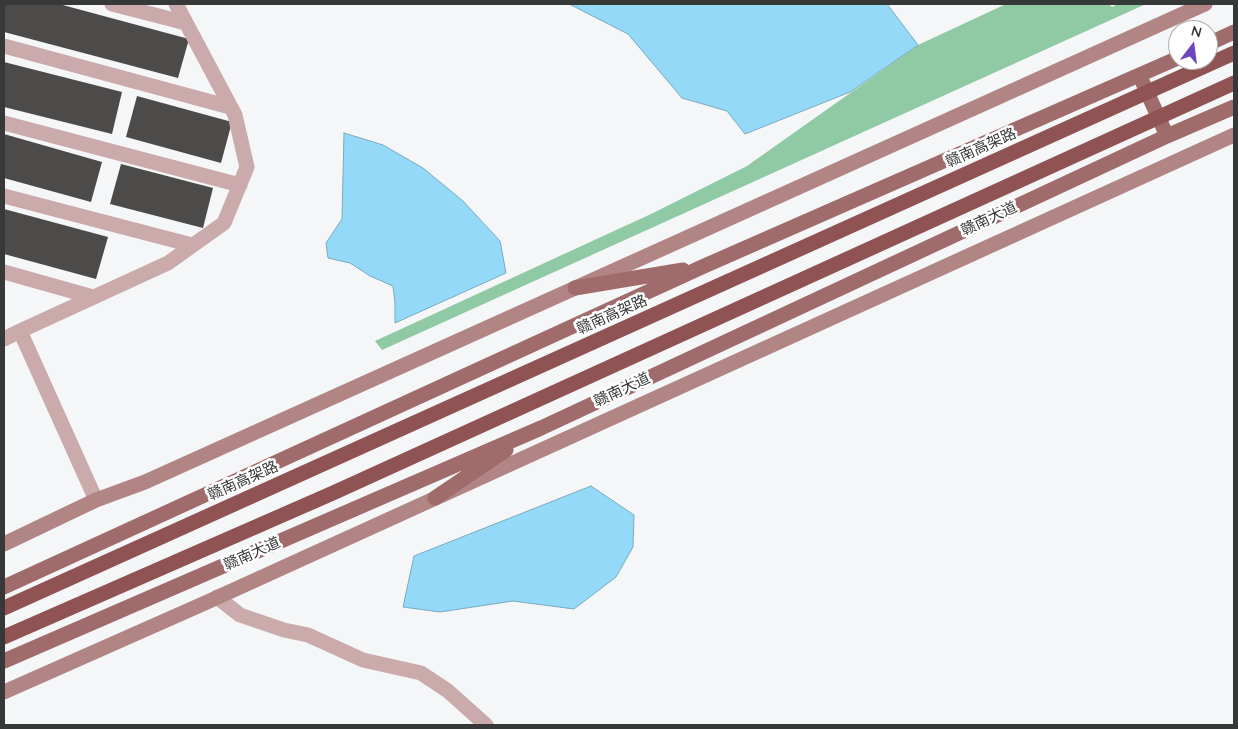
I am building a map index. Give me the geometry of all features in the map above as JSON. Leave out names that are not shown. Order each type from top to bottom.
[{"type":"highway","name":"赣南高架路","points":[[4,608],[1234,54]]},
{"type":"highway","points":[[4,637],[333,493],[1234,83]]},
{"type":"main road","points":[[1218,39],[1234,32]]},
{"type":"main road","points":[[4,587],[702,267],[1168,63]]},
{"type":"main road","points":[[1140,76],[1167,136]]},
{"type":"main road","name":"赣南大道","points":[[4,661],[540,428],[1234,106]]},
{"type":"main road","points":[[575,288],[702,267]]},
{"type":"main road","points":[[435,498],[540,428]]},
{"type":"street","points":[[112,4],[186,24]]},
{"type":"street","points":[[4,339],[168,263],[224,223],[247,167],[235,115],[176,4]]},
{"type":"street","points":[[4,544],[96,500],[145,482],[1204,4]]},
{"type":"street","points":[[4,46],[230,107]]},
{"type":"street","points":[[4,123],[240,185]]},
{"type":"street","points":[[4,692],[1234,136]]},
{"type":"street","points":[[4,196],[192,245]]},
{"type":"street","points":[[4,272],[93,298]]},
{"type":"street","points":[[20,331],[96,500]]},
{"type":"street","points":[[217,597],[240,615],[284,630],[308,635],[363,660],[420,674],[448,691],[486,725]]},
{"type":"green space","points":[[1006,4],[1109,4],[1112,7],[1118,4],[1146,4],[382,350],[375,341],[651,214],[747,166],[918,45]]},
{"type":"water","points":[[569,4],[887,4],[918,45],[850,92],[745,134],[727,111],[682,98],[628,34]]},
{"type":"water","points":[[344,133],[383,145],[423,168],[463,201],[500,241],[506,273],[395,323],[393,286],[370,276],[350,263],[328,258],[326,243],[342,219]]},
{"type":"water","points":[[591,486],[634,515],[633,547],[616,577],[574,609],[513,601],[440,612],[403,607],[414,556]]},
{"type":"building","points":[[4,4],[59,4],[189,39],[178,78],[4,32]]},
{"type":"building","points":[[4,62],[122,92],[112,134],[4,107]]},
{"type":"building","points":[[137,96],[232,122],[221,163],[126,137]]},
{"type":"building","points":[[4,134],[102,162],[91,202],[4,178]]},
{"type":"building","points":[[121,164],[213,188],[203,228],[110,204]]},
{"type":"building","points":[[4,209],[108,237],[96,279],[4,254]]}]
